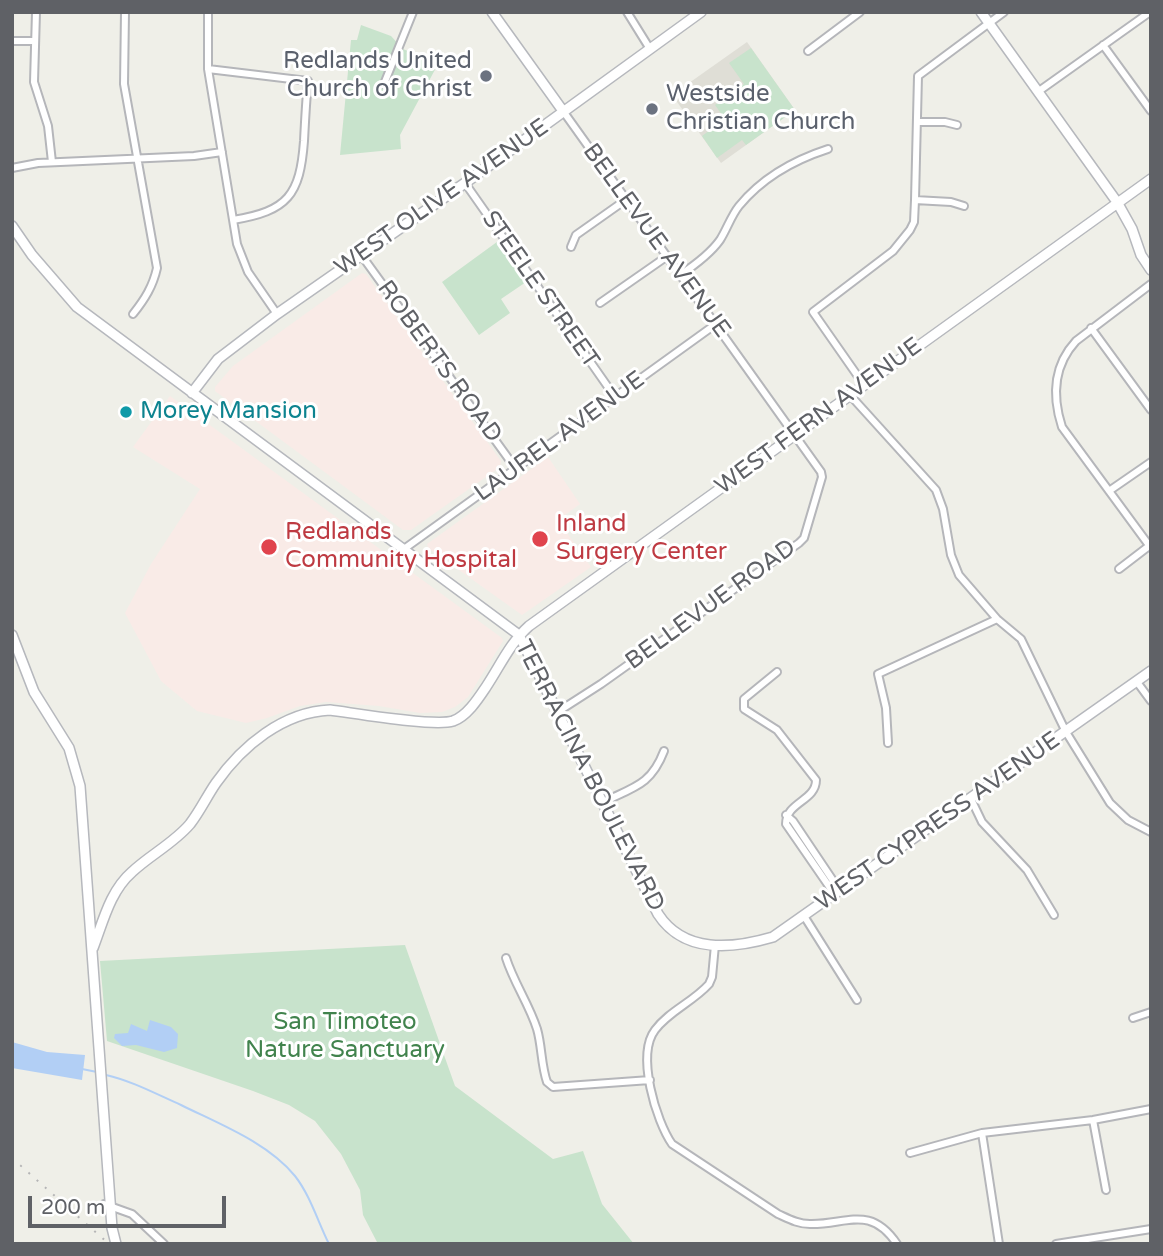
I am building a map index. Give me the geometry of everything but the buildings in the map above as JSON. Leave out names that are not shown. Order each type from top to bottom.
[{"type":"main road","name":"BELLEVUE AVENUE","points":[[492,12],[563,111]]},
{"type":"main road","name":"WEST OLIVE AVENUE","points":[[192,393],[218,359],[277,314],[465,183],[701,12]]},
{"type":"main road","points":[[981,12],[1117,202],[1132,229],[1141,255],[1151,270]]},
{"type":"main road","name":"WEST FERN AVENUE","points":[[93,948],[109,904],[125,880],[190,823],[227,768],[259,738],[291,718],[316,710],[434,722],[453,721],[470,709],[519,635],[1151,179]]},
{"type":"main road","name":"TERRACINA BOULEVARD","points":[[12,226],[32,255],[77,307],[519,635],[664,923],[680,937],[715,945]]},
{"type":"main road","points":[[12,635],[34,692],[69,748],[77,774],[83,811],[110,1244]]},
{"type":"main road","name":"WEST CYPRESS AVENUE","points":[[715,945],[747,945],[773,937],[1151,671]]},
{"type":"main road","points":[[108,1205],[116,1244]]},
{"type":"street","points":[[36,12],[34,82],[48,126],[52,162]]},
{"type":"street","points":[[125,12],[124,77],[157,268],[155,281],[133,314]]},
{"type":"street","points":[[208,12],[208,69],[237,244],[248,272],[277,314]]},
{"type":"street","points":[[384,84],[413,12]]},
{"type":"street","points":[[627,12],[650,49]]},
{"type":"street","points":[[808,51],[859,12]]},
{"type":"street","points":[[864,385],[813,312],[905,239],[914,222],[918,76],[1004,12]]},
{"type":"street","points":[[1038,91],[1150,12]]},
{"type":"street","points":[[12,41],[35,41]]},
{"type":"street","points":[[1103,46],[1151,111]]},
{"type":"street","points":[[208,69],[307,81],[299,182],[283,202],[253,217],[233,220]]},
{"type":"street","name":"BELLEVUE AVENUE","points":[[563,111],[795,435]]},
{"type":"street","points":[[917,122],[957,125]]},
{"type":"street","points":[[680,275],[708,254],[720,240],[738,207],[767,179],[800,158],[828,149]]},
{"type":"street","points":[[12,168],[52,162],[194,156],[222,152]]},
{"type":"street","name":"STEELE STREET","points":[[465,183],[615,397]]},
{"type":"street","points":[[571,247],[576,234],[627,199]]},
{"type":"street","points":[[915,200],[951,202],[964,206]]},
{"type":"street","name":"ROBERTS ROAD","points":[[362,256],[516,469]]},
{"type":"street","points":[[600,303],[666,257]]},
{"type":"street","points":[[1119,569],[1150,547],[1062,426],[1055,407],[1058,373],[1065,352],[1091,328],[1151,284]]},
{"type":"street","name":"LAUREL AVENUE","points":[[404,549],[716,324]]},
{"type":"street","points":[[1091,328],[1151,410]]},
{"type":"street","points":[[850,395],[936,489],[943,509],[954,566],[959,575],[996,619],[1021,639],[1066,732],[1110,803],[1128,820],[1151,832]]},
{"type":"street","name":"BELLEVUE ROAD","points":[[559,711],[601,684],[804,538],[822,477],[795,435]]},
{"type":"street","points":[[1109,491],[1151,462]]},
{"type":"street","points":[[887,743],[886,708],[878,674],[996,619]]},
{"type":"street","points":[[777,672],[748,696],[743,704],[746,712],[777,730],[816,780],[813,792],[786,815],[838,893]]},
{"type":"street","points":[[1137,682],[1151,701]]},
{"type":"street","points":[[603,802],[647,780],[657,768],[664,751]]},
{"type":"street","points":[[971,799],[982,822],[1027,870],[1054,915]]},
{"type":"street","points":[[804,916],[857,1000]]},
{"type":"street","points":[[715,945],[709,984],[653,1033],[646,1054],[664,1131],[673,1144],[763,1206],[793,1222],[808,1224],[864,1219],[882,1228],[897,1244]]},
{"type":"street","points":[[506,958],[537,1028],[547,1082],[553,1087],[650,1080]]},
{"type":"street","points":[[1133,1018],[1151,1012]]},
{"type":"street","points":[[910,1153],[982,1133],[1093,1120],[1151,1109]]},
{"type":"street","points":[[1093,1120],[1107,1190]]},
{"type":"street","points":[[982,1133],[999,1244]]},
{"type":"street","points":[[108,1205],[132,1214],[164,1244]]},
{"type":"street","points":[[1056,1244],[1151,1229]]},
{"type":"street","points":[[1115,1234],[1116,1244]]},
{"type":"shaded area","points":[[747,42],[795,110],[721,163],[672,95]]},
{"type":"shaded area","points":[[362,273],[366,274],[501,461],[500,467],[411,530],[403,530],[215,391],[215,387],[233,366]]},
{"type":"shaded area","name":"Redlands Community Hospital","points":[[170,396],[502,638],[503,641],[468,697],[455,707],[442,712],[420,713],[379,706],[326,702],[300,706],[246,723],[197,711],[161,681],[125,613],[151,564],[200,489],[133,447]]},
{"type":"shaded area","points":[[548,457],[580,504],[558,520],[591,567],[522,615],[428,548],[427,544]]},
{"type":"green space","points":[[361,25],[391,36],[403,49],[438,64],[400,135],[401,149],[340,155],[351,40],[357,40]]},
{"type":"green space","points":[[751,48],[795,110],[746,145],[742,140],[717,158],[702,136],[725,119],[715,105],[744,84],[729,63]]},
{"type":"green space","points":[[501,239],[529,280],[501,299],[510,313],[479,335],[442,282]]},
{"type":"green space","name":"San Timoteo Nature Sanctuary","points":[[405,945],[455,1086],[553,1159],[583,1151],[602,1204],[634,1244],[378,1244],[363,1215],[360,1190],[341,1154],[315,1121],[289,1105],[253,1091],[107,1041],[100,961]]},
{"type":"water","points":[[150,1020],[171,1027],[178,1034],[177,1048],[164,1052],[136,1045],[122,1046],[114,1038],[115,1034],[128,1033],[131,1024],[147,1031]]},
{"type":"water","points":[[12,1042],[47,1052],[85,1055],[82,1080],[12,1068]]},
{"type":"waterway","points":[[82,1069],[97,1072]]},
{"type":"waterway","points":[[106,1075],[135,1084],[181,1105],[242,1135],[271,1153],[300,1183],[329,1244]]},
{"type":"railway","points":[[12,1158],[109,1244]]},
{"type":"place","name":"Redlands United Church of Christ","points":[[486,76]]},
{"type":"place","name":"Westside Christian Church","points":[[652,109]]},
{"type":"place","name":"Morey Mansion","points":[[126,412]]},
{"type":"place","name":"Inland Surgery Center","points":[[540,539]]},
{"type":"place","name":"Redlands Community Hospital","points":[[269,547]]}]
